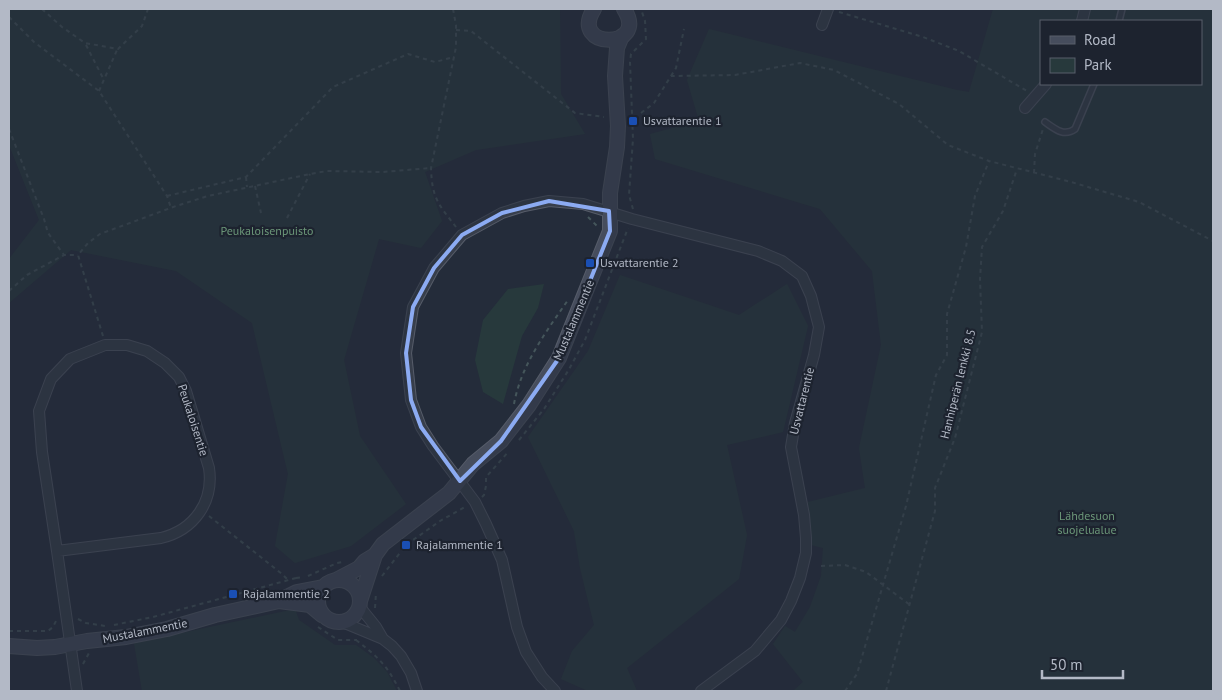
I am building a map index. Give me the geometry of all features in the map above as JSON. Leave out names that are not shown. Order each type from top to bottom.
[{"type":"street","name":"Mustalammentie","points":[[336,580],[364,572],[365,561],[375,555],[383,544],[449,493],[473,464],[501,441],[529,404],[559,358],[610,231],[610,192],[617,147],[618,126],[615,76],[617,48],[626,31],[628,21],[624,9]]},
{"type":"street","points":[[822,25],[828,9]]},
{"type":"street","name":"Mustalammentie","points":[[592,11],[590,28],[598,37],[609,58],[615,76]]},
{"type":"street","points":[[598,37],[610,41],[622,36]]},
{"type":"street","points":[[1025,108],[1045,85]]},
{"type":"street","name":"Usvattarentie","points":[[462,235],[502,213],[524,206],[549,201],[583,204],[632,219],[758,251],[782,262],[802,276],[811,296],[819,327],[791,447],[804,515],[806,538],[806,553],[800,578],[781,620],[756,651],[701,691]]},
{"type":"street","points":[[462,235],[434,268],[412,307],[406,353],[411,400],[421,427],[475,502],[492,536],[502,560],[517,627],[526,652],[542,677],[555,691]]},
{"type":"street","name":"Peukaloisentie","points":[[57,552],[174,535],[185,528],[206,502],[211,480],[209,468],[186,391],[179,377],[165,363],[147,351],[126,345],[105,345],[70,359],[51,379],[39,411],[42,452],[77,691]]},
{"type":"street","points":[[342,622],[353,617],[359,603],[364,572]]},
{"type":"street","points":[[383,639],[342,622],[334,622],[322,615],[318,607],[318,600],[323,587],[336,580],[350,584],[359,594],[359,603],[383,639],[401,656],[411,673],[417,691]]},
{"type":"street","name":"Mustalammentie","points":[[9,646],[37,648],[153,632],[214,615],[279,601],[297,592],[323,587]]},
{"type":"street","name":"Mustalammentie","points":[[279,601],[310,606],[322,615]]},
{"type":"lane","points":[[1045,122],[1064,133],[1075,129],[1094,85]]},
{"type":"path","points":[[42,9],[62,27],[85,43],[118,50]]},
{"type":"path","points":[[99,92],[118,50],[142,26],[148,9]]},
{"type":"path","points":[[453,9],[456,48],[431,168],[432,188],[440,207],[462,235]]},
{"type":"path","points":[[515,444],[544,409],[568,371],[584,340],[632,219],[633,207],[629,195],[634,140],[630,62],[631,54],[646,40],[647,34],[641,9]]},
{"type":"path","points":[[828,9],[923,37],[959,52],[1036,96]]},
{"type":"path","points":[[9,17],[34,42],[99,92],[167,196],[171,208]]},
{"type":"path","points":[[641,113],[654,103],[676,68],[684,29]]},
{"type":"path","points":[[456,30],[471,30],[576,114],[604,117]]},
{"type":"path","points":[[85,43],[104,80]]},
{"type":"path","points":[[167,196],[246,177],[333,87],[408,54],[435,62],[454,57]]},
{"type":"path","points":[[671,76],[735,75],[800,63],[834,70],[899,104],[948,145],[989,161],[1139,202],[1213,240]]},
{"type":"path","points":[[1034,173],[1035,154],[1045,122]]},
{"type":"path","points":[[9,129],[41,210],[48,233],[64,255]]},
{"type":"path","points":[[846,691],[857,674],[906,506],[936,375],[947,354],[947,314],[966,246],[975,196],[989,161]]},
{"type":"path","points":[[78,255],[88,243],[100,234],[208,196],[327,171],[382,172],[431,168]]},
{"type":"path","name":"Hanhiperän lenkki 8.5","points":[[886,691],[935,512],[935,488],[955,438],[982,332],[980,279],[982,247],[1003,211],[1017,169]]},
{"type":"path","points":[[287,218],[310,174]]},
{"type":"path","points":[[246,177],[248,187]]},
{"type":"path","points":[[255,186],[261,213]]},
{"type":"path","points":[[9,290],[26,276],[64,255],[78,255]]},
{"type":"path","points":[[78,255],[105,345]]},
{"type":"path","points":[[513,408],[527,366],[538,345],[569,299]]},
{"type":"path","points":[[296,578],[310,576],[337,563],[350,563],[378,581],[406,545],[440,521],[484,495],[486,477],[509,452]]},
{"type":"path","points":[[201,510],[288,580]]},
{"type":"path","points":[[822,566],[846,565],[866,572],[910,605]]},
{"type":"path","points":[[356,640],[390,670],[400,691]]},
{"type":"highlighted area","points":[[549,201],[609,211],[610,231],[559,358],[501,441],[460,481],[421,427],[411,400],[406,353],[413,307],[434,268],[462,235],[502,213]]},
{"type":"green space","name":"Peukaloisenpuisto","points":[[9,9],[560,9],[561,94],[585,134],[476,150],[425,172],[442,221],[421,248],[379,239],[344,360],[360,436],[406,504],[351,546],[295,563],[275,546],[288,474],[252,323],[176,271],[71,250],[9,303],[9,259],[39,220],[9,145]]},
{"type":"green space","name":"Lähdesuon suojelualue","points":[[993,9],[1213,9],[1213,691],[793,691],[803,682],[773,644],[785,626],[795,632],[810,607],[821,576],[823,548],[811,545],[808,502],[865,488],[859,448],[881,345],[872,271],[820,209],[655,159],[650,134],[699,121],[687,80],[709,29],[969,92]]},
{"type":"green space","points":[[620,275],[739,315],[787,284],[808,326],[783,432],[727,445],[747,535],[739,579],[627,668],[637,691],[588,691],[561,679],[572,651],[594,625],[580,568],[574,531],[528,437],[588,351]]},
{"type":"green space","points":[[544,284],[538,308],[522,336],[503,404],[483,392],[475,360],[483,320],[508,289]]},
{"type":"green space","points":[[295,609],[299,620],[335,645],[356,645],[374,658],[387,672],[397,691],[142,691],[134,643]]},
{"type":"place","name":"Usvattarentie 1","points":[[633,121]]},
{"type":"place","name":"Usvattarentie 2","points":[[590,263]]},
{"type":"place","name":"Rajalammentie 1","points":[[406,545]]},
{"type":"place","name":"Rajalammentie 2","points":[[233,594]]}]
